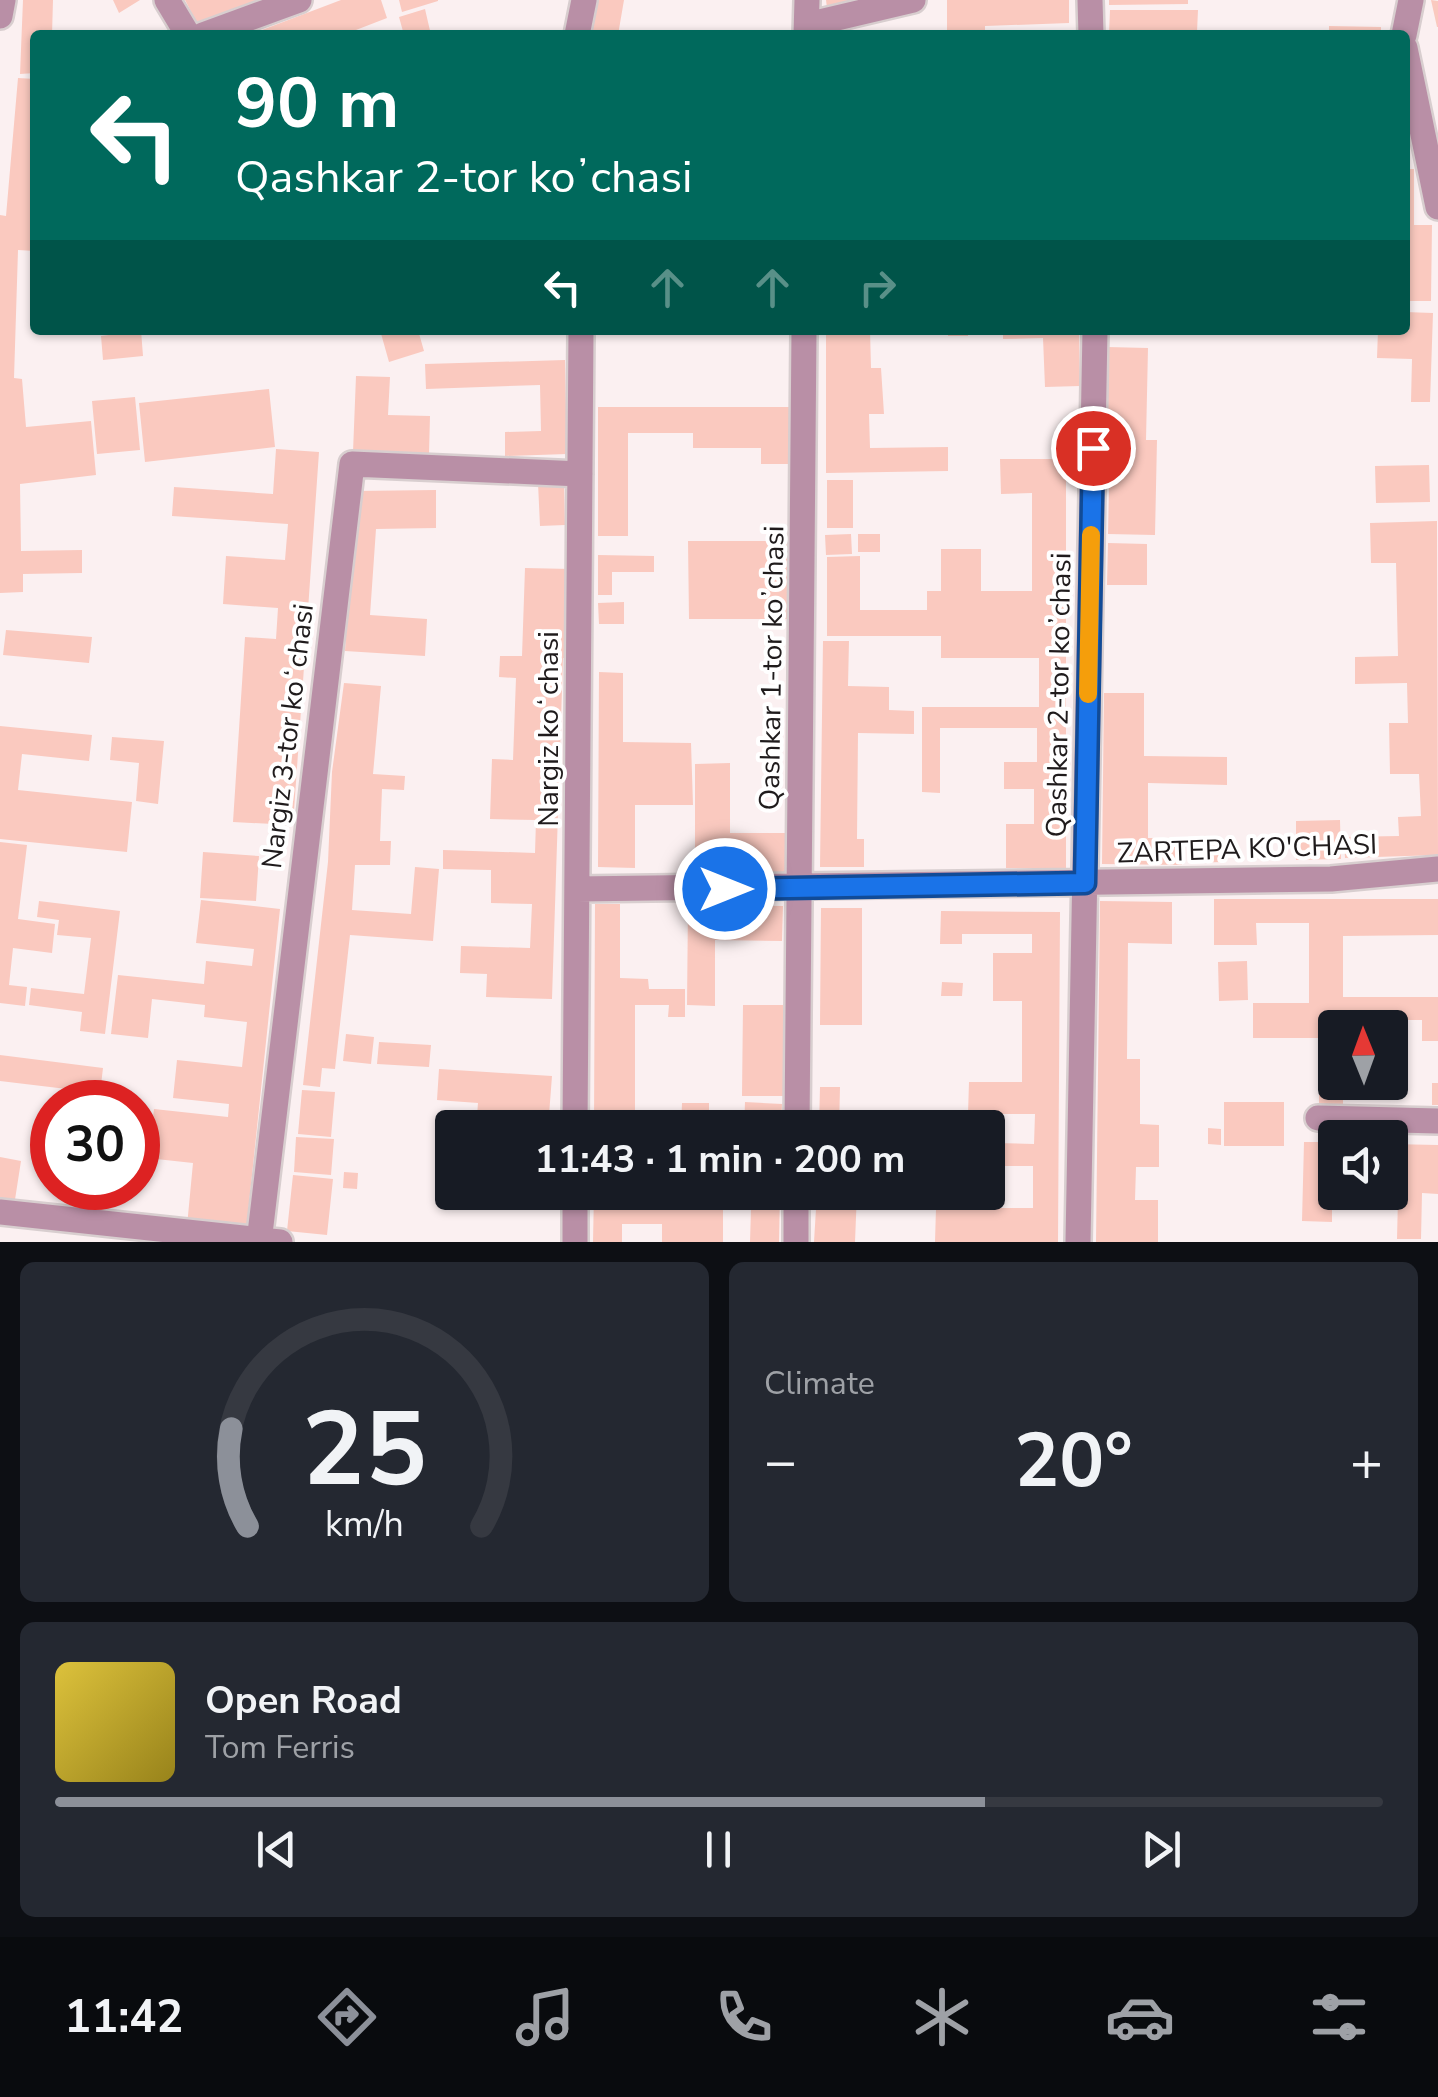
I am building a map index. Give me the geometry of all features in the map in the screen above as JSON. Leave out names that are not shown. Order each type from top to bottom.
[{"type":"street","points":[[0,16],[3,0]]},
{"type":"street","points":[[167,0],[185,30]]},
{"type":"street","points":[[217,30],[299,0]]},
{"type":"street","points":[[578,30],[584,0]]},
{"type":"street","points":[[807,20],[912,0]]},
{"type":"street","points":[[1090,0],[1091,30]]},
{"type":"street","points":[[1405,30],[1411,0]]},
{"type":"street","points":[[1410,72],[1438,207]]},
{"type":"street","name":"Nargiz koʻchasi","points":[[576,1110],[581,335]]},
{"type":"street","name":"Qashkar 1-tor koʼchasi","points":[[797,1110],[804,335]]},
{"type":"street","name":"Qashkar 2-tor koʼchasi","points":[[1078,1242],[1095,335]]},
{"type":"street","name":"Nargiz 3-tor koʻchasi","points":[[266,1241],[352,464],[580,474]]},
{"type":"street","name":"ZARTEPA KO'CHASI","points":[[577,889],[1332,879],[1438,869]]},
{"type":"street","points":[[1318,1118],[1438,1120]]},
{"type":"street","points":[[575,1210],[575,1242]]},
{"type":"street","points":[[796,1210],[796,1242]]},
{"type":"street","points":[[0,1212],[266,1241]]},
{"type":"building","points":[[23,0],[53,0],[52,30],[30,30],[30,73],[20,74]]},
{"type":"building","points":[[113,0],[140,0],[119,13]]},
{"type":"building","points":[[185,0],[267,0],[200,29]]},
{"type":"building","points":[[341,0],[381,0],[387,18],[356,30],[262,30]]},
{"type":"building","points":[[399,0],[438,0],[438,1],[402,12]]},
{"type":"building","points":[[598,0],[624,0],[619,30],[592,30]]},
{"type":"building","points":[[826,0],[873,0],[827,8]]},
{"type":"building","points":[[947,0],[1069,0],[1069,23],[947,30]]},
{"type":"building","points":[[1109,0],[1188,0],[1188,4],[1109,5]]},
{"type":"building","points":[[1431,0],[1438,1],[1438,27],[1437,27]]},
{"type":"building","points":[[425,9],[430,30],[403,30],[399,17]]},
{"type":"building","points":[[1110,10],[1198,10],[1197,30],[1109,30]]},
{"type":"building","points":[[1329,26],[1381,27],[1381,30],[1329,30]]},
{"type":"building","points":[[18,78],[30,79],[30,251],[18,250],[14,378],[22,379],[26,427],[91,421],[96,475],[20,484],[21,551],[82,550],[82,573],[23,574],[23,592],[0,593],[0,215],[6,216]]},
{"type":"building","points":[[1410,169],[1414,169],[1414,225],[1432,225],[1431,301],[1410,301]]},
{"type":"building","points":[[1410,312],[1433,313],[1430,402],[1411,402],[1412,359],[1377,358],[1378,335],[1410,335]]},
{"type":"building","points":[[141,335],[143,356],[103,360],[101,336]]},
{"type":"building","points":[[381,335],[419,335],[424,351],[389,362]]},
{"type":"building","points":[[826,335],[870,335],[871,368],[881,368],[884,414],[869,414],[870,448],[948,447],[948,471],[826,473]]},
{"type":"building","points":[[1003,335],[1079,335],[1080,386],[1045,387],[1043,338],[1003,339]]},
{"type":"building","points":[[1107,347],[1148,348],[1146,440],[1157,440],[1155,535],[1108,534]]},
{"type":"building","points":[[565,360],[567,454],[505,456],[505,432],[541,431],[540,385],[426,389],[425,364]]},
{"type":"building","points":[[356,376],[390,377],[388,415],[430,416],[429,454],[353,452]]},
{"type":"building","points":[[269,389],[275,447],[145,462],[139,403]]},
{"type":"building","points":[[135,397],[140,450],[97,454],[92,401]]},
{"type":"building","points":[[598,407],[791,407],[791,464],[761,464],[761,448],[693,448],[693,433],[628,433],[628,536],[598,536]]},
{"type":"building","points":[[276,449],[319,452],[293,825],[233,822],[245,637],[276,639],[278,608],[223,604],[226,556],[285,560],[288,524],[172,516],[174,487],[273,494]]},
{"type":"building","points":[[1000,459],[1066,459],[1066,868],[1006,868],[1006,824],[1034,824],[1034,789],[1004,789],[1004,762],[1037,762],[1037,728],[940,728],[940,793],[922,792],[922,707],[1039,707],[1039,658],[941,658],[941,636],[827,636],[827,557],[860,556],[860,610],[927,610],[927,591],[941,591],[941,549],[981,549],[981,591],[1032,591],[1032,493],[1001,494]]},
{"type":"building","points":[[1429,465],[1430,502],[1376,503],[1375,466]]},
{"type":"building","points":[[827,480],[853,480],[853,528],[827,528]]},
{"type":"building","points":[[564,482],[565,525],[540,526],[538,483]]},
{"type":"building","points":[[436,490],[436,528],[376,529],[370,615],[427,619],[425,656],[345,651],[355,491]]},
{"type":"building","points":[[1437,521],[1438,855],[1345,858],[1344,837],[1399,836],[1398,817],[1421,816],[1419,774],[1390,774],[1389,723],[1408,723],[1407,683],[1355,684],[1355,657],[1398,656],[1396,563],[1371,563],[1370,523]]},
{"type":"building","points":[[851,534],[852,554],[826,555],[825,535]]},
{"type":"building","points":[[858,534],[880,534],[880,552],[858,552]]},
{"type":"building","points":[[688,541],[787,541],[787,619],[689,619]]},
{"type":"building","points":[[1108,543],[1147,544],[1147,585],[1107,585]]},
{"type":"building","points":[[598,555],[654,556],[654,572],[612,572],[612,595],[598,595]]},
{"type":"building","points":[[525,568],[571,569],[568,658],[563,658],[552,999],[486,997],[487,974],[460,973],[461,946],[530,948],[532,904],[491,903],[491,870],[443,869],[443,850],[535,853],[536,820],[490,819],[492,759],[513,760],[516,678],[499,677],[500,656],[522,656]]},
{"type":"building","points":[[624,602],[624,624],[599,624],[598,603]]},
{"type":"building","points":[[6,630],[92,637],[89,663],[3,655]]},
{"type":"building","points":[[823,641],[849,641],[848,686],[889,687],[889,710],[914,711],[914,734],[858,733],[857,839],[864,839],[864,867],[820,867]]},
{"type":"building","points":[[599,672],[623,673],[623,742],[691,743],[693,805],[635,805],[635,868],[598,867]]},
{"type":"building","points":[[344,683],[381,686],[373,774],[405,776],[404,790],[382,789],[380,841],[391,841],[390,865],[355,865],[352,910],[411,914],[415,867],[439,869],[433,941],[350,935],[335,1069],[322,1068],[320,1087],[303,1085]]},
{"type":"building","points":[[1104,693],[1144,693],[1144,756],[1227,757],[1227,785],[1148,783],[1148,838],[1182,838],[1182,865],[1102,864]]},
{"type":"building","points":[[0,726],[92,735],[89,761],[22,754],[18,790],[132,802],[127,852],[0,839]]},
{"type":"building","points":[[112,737],[164,741],[158,804],[136,801],[139,763],[110,760]]},
{"type":"building","points":[[730,763],[730,833],[785,833],[785,874],[695,874],[695,764]]},
{"type":"building","points":[[1340,820],[1341,859],[1296,860],[1296,821]]},
{"type":"building","points":[[1220,839],[1221,862],[1188,863],[1187,840]]},
{"type":"building","points":[[0,842],[27,845],[18,919],[55,924],[52,953],[13,948],[9,985],[27,987],[25,1006],[0,1003]]},
{"type":"building","points":[[203,852],[259,856],[256,901],[200,898]]},
{"type":"building","points":[[1214,899],[1438,899],[1438,935],[1343,936],[1343,997],[1438,997],[1438,1041],[1422,1041],[1422,1020],[1408,1020],[1408,1010],[1318,1010],[1318,1038],[1253,1038],[1253,1003],[1309,1003],[1309,923],[1256,923],[1257,945],[1214,945]]},
{"type":"building","points":[[201,900],[280,909],[246,1232],[187,1226],[193,1163],[160,1159],[160,1110],[228,1117],[229,1104],[173,1098],[177,1060],[242,1067],[247,1022],[204,1017],[205,1005],[152,999],[148,1038],[111,1034],[118,975],[204,984],[206,961],[252,966],[254,949],[196,943]]},
{"type":"building","points":[[39,901],[120,911],[105,1034],[80,1031],[82,1012],[29,1005],[31,988],[84,994],[91,938],[57,935],[59,920],[37,917]]},
{"type":"building","points":[[1100,901],[1172,902],[1172,944],[1128,943],[1127,1059],[1140,1059],[1140,1124],[1159,1125],[1159,1167],[1136,1167],[1135,1200],[1158,1200],[1158,1242],[1096,1242]]},
{"type":"building","points":[[595,904],[620,904],[620,978],[648,979],[649,989],[685,989],[685,1017],[668,1017],[669,1005],[635,1005],[635,1110],[594,1110]]},
{"type":"building","points":[[688,905],[783,906],[782,941],[715,940],[715,1006],[687,1005]]},
{"type":"building","points":[[821,908],[862,908],[862,1025],[820,1025]]},
{"type":"building","points":[[941,911],[1060,912],[1058,1242],[935,1242],[936,1210],[1033,1208],[1033,1166],[1005,1166],[1005,1143],[1034,1144],[1035,1114],[968,1110],[969,1082],[1022,1082],[1022,1001],[993,1001],[993,953],[1032,953],[1032,934],[962,934],[962,944],[940,944]]},
{"type":"building","points":[[1247,961],[1248,1000],[1219,1001],[1218,962]]},
{"type":"building","points":[[942,982],[963,983],[962,996],[941,996]]},
{"type":"building","points":[[743,1005],[783,1005],[783,1096],[742,1096]]},
{"type":"building","points":[[346,1034],[374,1037],[371,1064],[343,1061]]},
{"type":"building","points":[[379,1042],[431,1045],[429,1067],[377,1064]]},
{"type":"building","points":[[0,1055],[103,1068],[102,1080],[30,1080],[30,1085],[0,1081]]},
{"type":"building","points":[[439,1069],[552,1076],[549,1110],[477,1110],[478,1103],[437,1100]]},
{"type":"building","points":[[1432,1083],[1438,1083],[1438,1105],[1432,1105]]},
{"type":"building","points":[[820,1087],[840,1087],[839,1110],[819,1110]]},
{"type":"building","points":[[302,1090],[335,1092],[331,1137],[298,1134]]},
{"type":"building","points":[[1319,1100],[1343,1100],[1343,1104],[1319,1104]]},
{"type":"building","points":[[745,1102],[782,1104],[782,1110],[745,1110]]},
{"type":"building","points":[[1224,1102],[1284,1102],[1284,1146],[1224,1146]]},
{"type":"building","points":[[682,1103],[709,1103],[709,1110],[682,1110]]},
{"type":"building","points":[[1208,1128],[1221,1129],[1221,1145],[1208,1144]]},
{"type":"building","points":[[296,1137],[334,1139],[331,1175],[294,1172]]},
{"type":"building","points":[[1304,1142],[1318,1142],[1318,1210],[1332,1210],[1332,1222],[1302,1221]]},
{"type":"building","points":[[1408,1144],[1438,1145],[1438,1194],[1422,1193],[1421,1239],[1397,1239],[1398,1210],[1408,1210]]},
{"type":"building","points":[[0,1157],[21,1161],[14,1206],[0,1204]]},
{"type":"building","points":[[344,1172],[358,1173],[357,1189],[343,1188]]},
{"type":"building","points":[[293,1175],[333,1179],[327,1235],[287,1231]]},
{"type":"building","points":[[594,1210],[723,1210],[723,1242],[662,1242],[662,1224],[622,1224],[622,1242],[593,1242]]},
{"type":"building","points":[[751,1210],[780,1210],[779,1242],[750,1242]]},
{"type":"building","points":[[816,1210],[856,1210],[855,1242],[814,1242]]},
{"type":"slow traffic","points":[[1088,694],[1091,535]]},
{"type":"route","points":[[725,889],[1085,883],[1093,448]]}]
